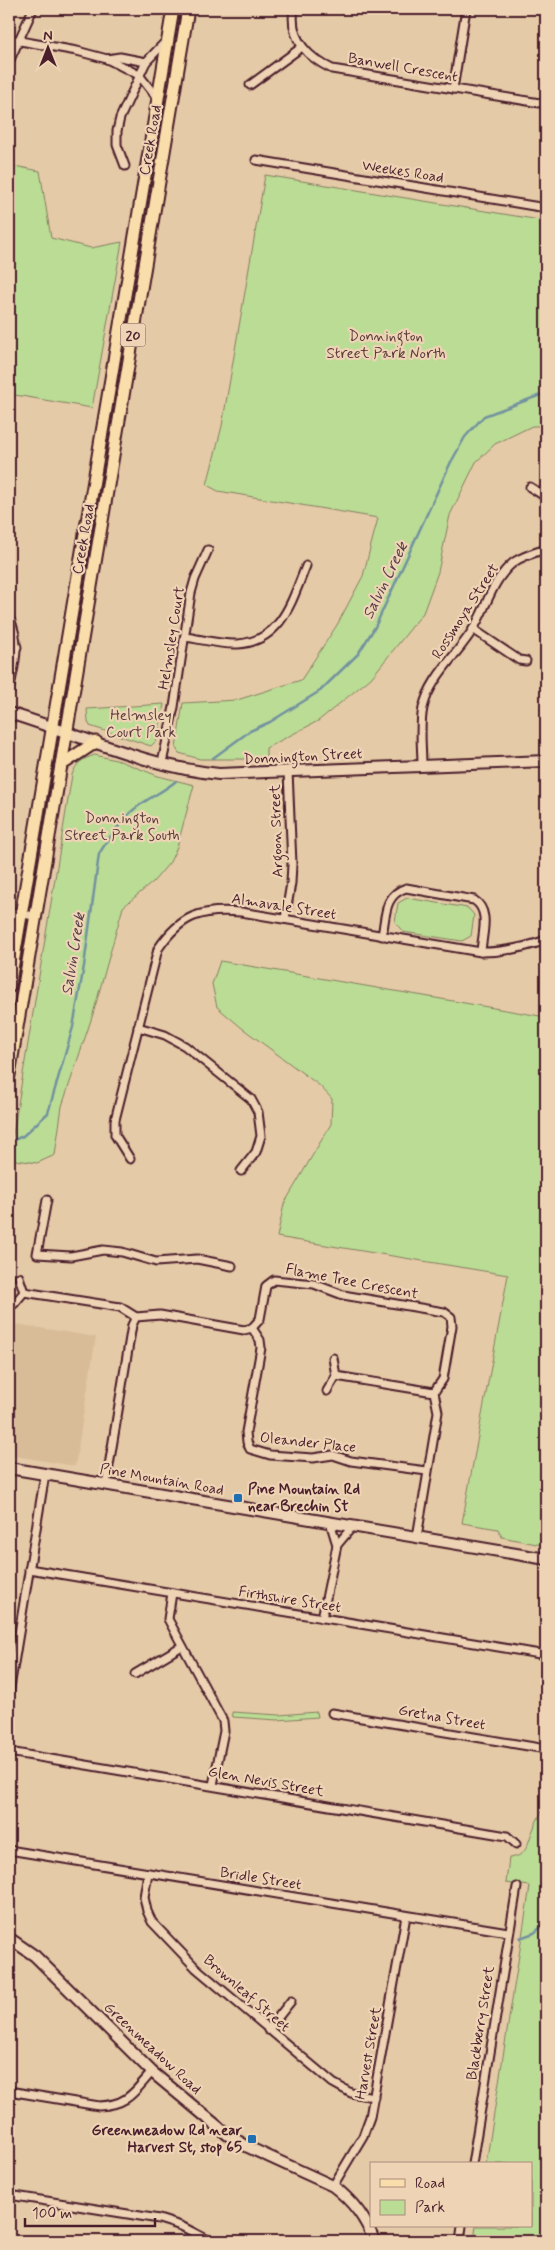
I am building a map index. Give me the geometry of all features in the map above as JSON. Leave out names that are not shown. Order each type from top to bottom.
[{"type":"main road","name":"Creek Road","points":[[9,987],[173,9]]},
{"type":"main road","name":"Creek Road","points":[[9,1075],[188,9]]},
{"type":"main road","points":[[61,766],[96,742]]},
{"type":"street","points":[[9,62],[33,9]]},
{"type":"street","points":[[250,85],[302,47],[294,27],[294,9]]},
{"type":"street","points":[[453,89],[466,9]]},
{"type":"street","points":[[125,166],[119,152],[117,131],[120,118],[146,62],[168,38]]},
{"type":"street","points":[[9,40],[78,51],[107,59],[139,75],[158,98]]},
{"type":"street","name":"Banwell Crescent","points":[[302,47],[318,62],[332,68],[546,104]]},
{"type":"street","points":[[107,59],[120,57],[146,62]]},
{"type":"street","name":"Weekes Road","points":[[256,160],[546,208]]},
{"type":"street","points":[[530,487],[546,497]]},
{"type":"street","name":"Helmsley Court","points":[[162,763],[193,586],[208,550]]},
{"type":"street","name":"Rossmoya Street","points":[[422,766],[421,726],[426,697],[432,686],[473,630],[491,591],[502,575],[515,562],[530,554],[546,550]]},
{"type":"street","points":[[184,637],[236,644],[254,642],[268,634],[278,626],[286,615],[306,566]]},
{"type":"street","points":[[9,617],[16,636],[17,647],[9,692]]},
{"type":"street","points":[[473,630],[519,660],[526,661]]},
{"type":"street","points":[[9,646],[17,647]]},
{"type":"street","name":"Donnington Street","points":[[9,713],[162,763],[219,774],[546,761]]},
{"type":"street","name":"Argoon Street","points":[[285,919],[292,883],[288,771]]},
{"type":"street","points":[[382,936],[389,899],[396,891],[406,888],[474,900],[481,905],[485,912],[481,952]]},
{"type":"street","name":"Almavale Street","points":[[130,1159],[115,1135],[114,1120],[158,950],[169,932],[185,920],[203,913],[221,910],[481,952],[502,952],[527,947],[546,940]]},
{"type":"street","points":[[9,912],[35,916]]},
{"type":"street","points":[[138,1027],[165,1035],[185,1046],[251,1099],[258,1112],[261,1136],[256,1152],[241,1172]]},
{"type":"street","points":[[47,1200],[37,1254],[71,1256],[103,1250],[122,1252],[156,1262],[198,1258],[232,1266]]},
{"type":"street","points":[[19,1278],[24,1292]]},
{"type":"street","name":"Flame Tree Crescent","points":[[252,1328],[260,1319],[266,1286],[274,1280],[314,1284],[343,1295],[444,1312],[451,1317],[452,1326],[443,1379],[434,1392]]},
{"type":"street","points":[[14,1304],[24,1292]]},
{"type":"street","points":[[24,1292],[120,1307],[136,1317],[160,1314],[244,1330],[252,1328]]},
{"type":"street","points":[[106,1484],[132,1325],[136,1317]]},
{"type":"street","name":"Oleander Place","points":[[252,1328],[260,1340],[261,1348],[246,1432],[250,1449],[272,1455],[313,1458],[333,1455],[351,1461],[428,1471]]},
{"type":"street","points":[[327,1391],[336,1376],[333,1358]]},
{"type":"street","points":[[336,1376],[434,1392],[438,1412],[417,1537]]},
{"type":"street","name":"Pine Mountain Road","points":[[9,1468],[546,1559]]},
{"type":"street","points":[[9,1694],[45,1474]]},
{"type":"street","points":[[330,1522],[337,1545]]},
{"type":"street","points":[[322,1618],[337,1545],[353,1526]]},
{"type":"street","name":"Firthshire Street","points":[[30,1569],[546,1655]]},
{"type":"street","points":[[172,1593],[168,1619],[224,1720],[224,1731],[213,1785]]},
{"type":"street","points":[[135,1674],[182,1646]]},
{"type":"street","name":"Gretna Street","points":[[332,1713],[546,1749]]},
{"type":"street","name":"Glen Nevis Street","points":[[9,1752],[507,1836],[516,1844]]},
{"type":"street","name":"Bridle Street","points":[[9,1850],[508,1932]]},
{"type":"street","name":"Brownleaf Street","points":[[148,1873],[144,1897],[152,1922],[196,1968],[333,2083],[351,2093],[374,2097]]},
{"type":"street","name":"Blackberry Street","points":[[472,2162],[508,1932],[517,1887]]},
{"type":"street","name":"Harvest Street","points":[[333,2186],[362,2136],[370,2117],[406,1916]]},
{"type":"street","name":"Greenmeadow Road","points":[[9,1938],[35,1956],[152,2072],[228,2135],[248,2147],[333,2186],[358,2209],[370,2229],[374,2241]]},
{"type":"street","points":[[268,2030],[292,2001]]},
{"type":"street","points":[[9,2091],[99,2106],[113,2105],[128,2099],[152,2072]]},
{"type":"street","points":[[9,2195],[159,2219],[181,2226],[210,2241]]},
{"type":"street","points":[[460,2241],[462,2228]]},
{"type":"shaded area","points":[[9,1323],[96,1337],[75,1466],[9,1455]]},
{"type":"green space","points":[[9,165],[40,171],[51,238],[91,248],[122,242],[92,408],[9,394]]},
{"type":"green space","name":"Donnington Street Park North","points":[[265,175],[546,221],[546,426],[532,426],[495,444],[476,462],[450,515],[438,572],[423,613],[371,678],[318,721],[266,748],[266,759],[200,759],[179,753],[176,748],[183,703],[237,700],[301,680],[337,625],[363,576],[378,518],[218,491],[207,485],[222,426]]},
{"type":"green space","name":"Helmsley Court Park","points":[[164,704],[157,740],[151,746],[90,726],[88,722],[87,709]]},
{"type":"green space","name":"Donnington Street Park South","points":[[95,755],[120,761],[158,776],[194,785],[177,847],[170,862],[153,882],[123,907],[93,1014],[62,1106],[55,1155],[37,1163],[9,1159],[72,775],[75,767],[80,762]]},
{"type":"green space","points":[[407,898],[468,908],[474,915],[471,936],[462,941],[403,932],[395,922],[398,903]]},
{"type":"green space","points":[[220,961],[546,1017],[546,1546],[502,1537],[498,1529],[462,1523],[508,1275],[277,1237],[284,1204],[331,1124],[332,1099],[320,1086],[217,1007],[212,984]]},
{"type":"green space","points":[[232,1712],[279,1715],[317,1712],[318,1717],[277,1720],[233,1717]]},
{"type":"green space","points":[[546,1804],[546,2241],[474,2241],[476,2228],[532,2228],[532,2162],[486,2162],[530,1886],[506,1883],[509,1858],[520,1855],[523,1852]]},
{"type":"waterway","name":"Salvin Creek","points":[[213,758],[250,731],[270,722],[320,691],[358,654],[375,627],[450,464],[465,437],[484,416],[546,393]]},
{"type":"waterway","name":"Salvin Creek","points":[[9,1142],[23,1136],[48,1113],[73,1027],[84,966],[99,854],[130,813],[176,781]]},
{"type":"waterway","points":[[520,1938],[534,1933],[546,1923]]},
{"type":"place","name":"Pine Mountain Rd near Brechin St","points":[[238,1498]]},
{"type":"place","name":"Greenmeadow Rd near Harvest St, stop 65","points":[[252,2139]]}]
